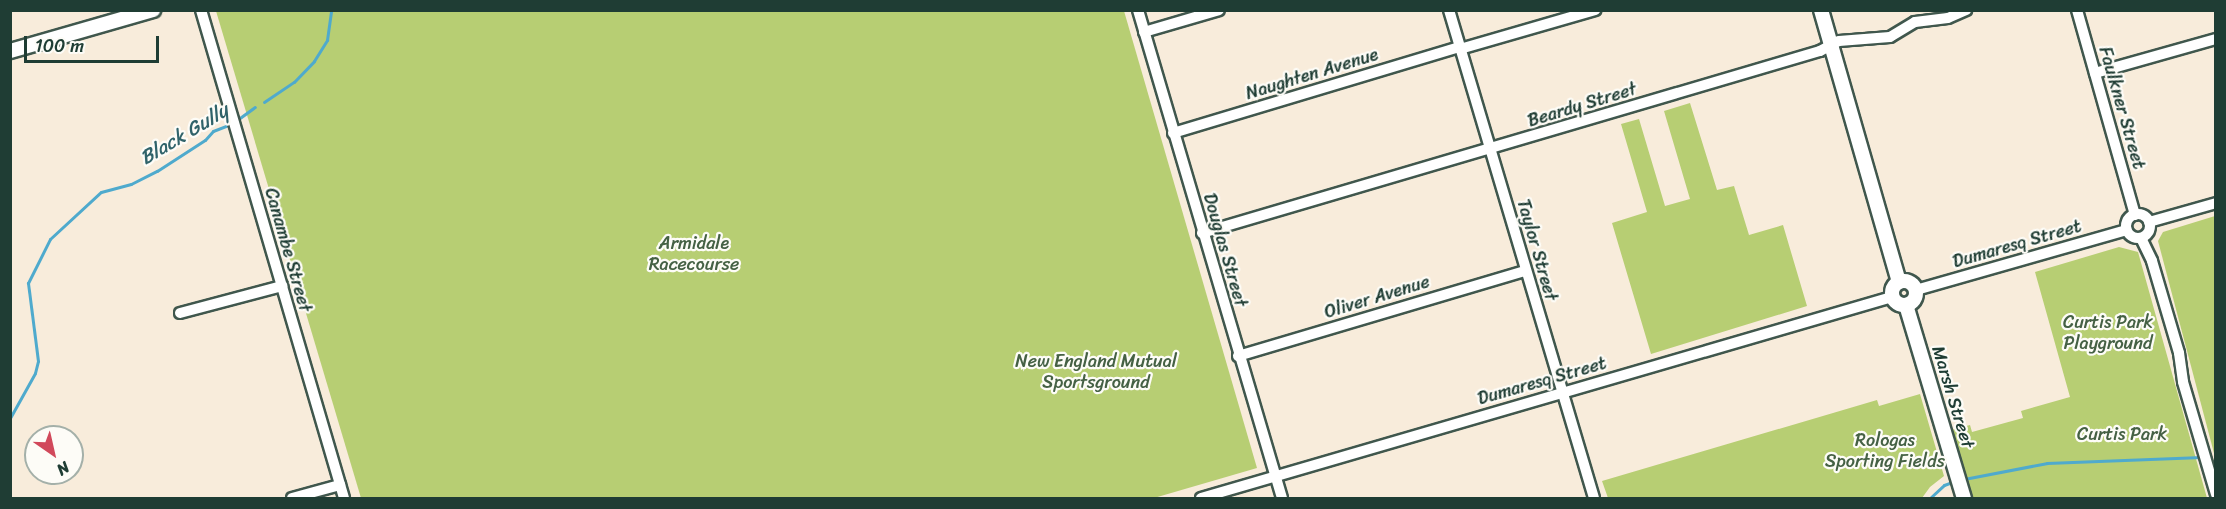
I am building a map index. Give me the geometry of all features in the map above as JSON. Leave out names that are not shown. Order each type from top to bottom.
[{"type":"main road","points":[[10,51],[153,10]]},
{"type":"main road","points":[[1821,10],[1899,282]]},
{"type":"main road","points":[[1899,282],[1909,282],[1916,290],[1913,301],[1906,305],[1899,304],[1892,297],[1893,287],[1899,282]]},
{"type":"main road","name":"Marsh Street","points":[[1906,305],[1964,498]]},
{"type":"street","name":"Canambe Street","points":[[201,10],[344,498]]},
{"type":"street","name":"Douglas Street","points":[[1137,10],[1282,498]]},
{"type":"street","points":[[1144,32],[1219,10]]},
{"type":"street","name":"Taylor Street","points":[[1449,10],[1594,498]]},
{"type":"street","name":"Naughten Avenue","points":[[1173,133],[1595,10]]},
{"type":"street","name":"Beardy Street","points":[[1202,233],[1820,51],[1849,39],[1890,37],[1915,22],[1948,18],[1966,10]]},
{"type":"street","name":"Faulkner Street","points":[[2077,10],[2135,215]]},
{"type":"street","points":[[2095,73],[2216,39]]},
{"type":"street","points":[[2149,222],[2216,202]]},
{"type":"street","points":[[2135,215],[2144,216],[2149,222],[2148,232],[2140,238],[2132,237],[2127,230],[2127,220],[2135,215]]},
{"type":"street","name":"Dumaresq Street","points":[[1916,290],[2127,230]]},
{"type":"street","points":[[2140,238],[2152,261],[2175,341],[2182,382],[2216,494]]},
{"type":"street","name":"Oliver Avenue","points":[[1239,356],[1525,271]]},
{"type":"street","points":[[180,313],[206,309],[282,286]]},
{"type":"street","name":"Dumaresq Street","points":[[1201,498],[1892,297]]},
{"type":"street","points":[[292,498],[340,485]]},
{"type":"green space","name":"Armidale Racecourse","points":[[216,11],[1124,11],[1257,468],[1154,498],[361,498]]},
{"type":"green space","points":[[1690,103],[1717,190],[1734,186],[1749,235],[1783,225],[1807,306],[1651,354],[1612,223],[1647,212],[1621,124],[1639,119],[1665,206],[1690,199],[1664,111]]},
{"type":"green space","points":[[2216,216],[2215,457],[2158,241],[2163,232]]},
{"type":"green space","name":"Curtis Park","points":[[2119,247],[2138,252],[2207,498],[1971,498],[1951,430],[1970,425],[1972,432],[2023,418],[2021,411],[2070,397],[2035,272]]},
{"type":"green space","name":"Rologas Sporting Fields","points":[[1920,394],[1944,476],[1930,487],[1922,498],[1608,498],[1602,481],[1877,400],[1879,406]]},
{"type":"waterway","name":"Black Gully","points":[[264,102],[294,82],[314,61],[327,40],[331,10]]},
{"type":"waterway","name":"Black Gully","points":[[237,120],[255,107]]},
{"type":"waterway","name":"Black Gully","points":[[10,418],[35,373],[38,361],[28,283],[50,239],[101,192],[131,184],[157,171],[205,140],[213,131],[231,124]]},
{"type":"waterway","points":[[1964,479],[2047,463],[2202,457]]},
{"type":"waterway","points":[[1930,498],[1944,485],[1955,481]]},
{"type":"park label","name":"Curtis Park Playground","points":[[2108,333]]},
{"type":"park label","name":"New England Mutual Sportsground","points":[[1096,372]]}]
